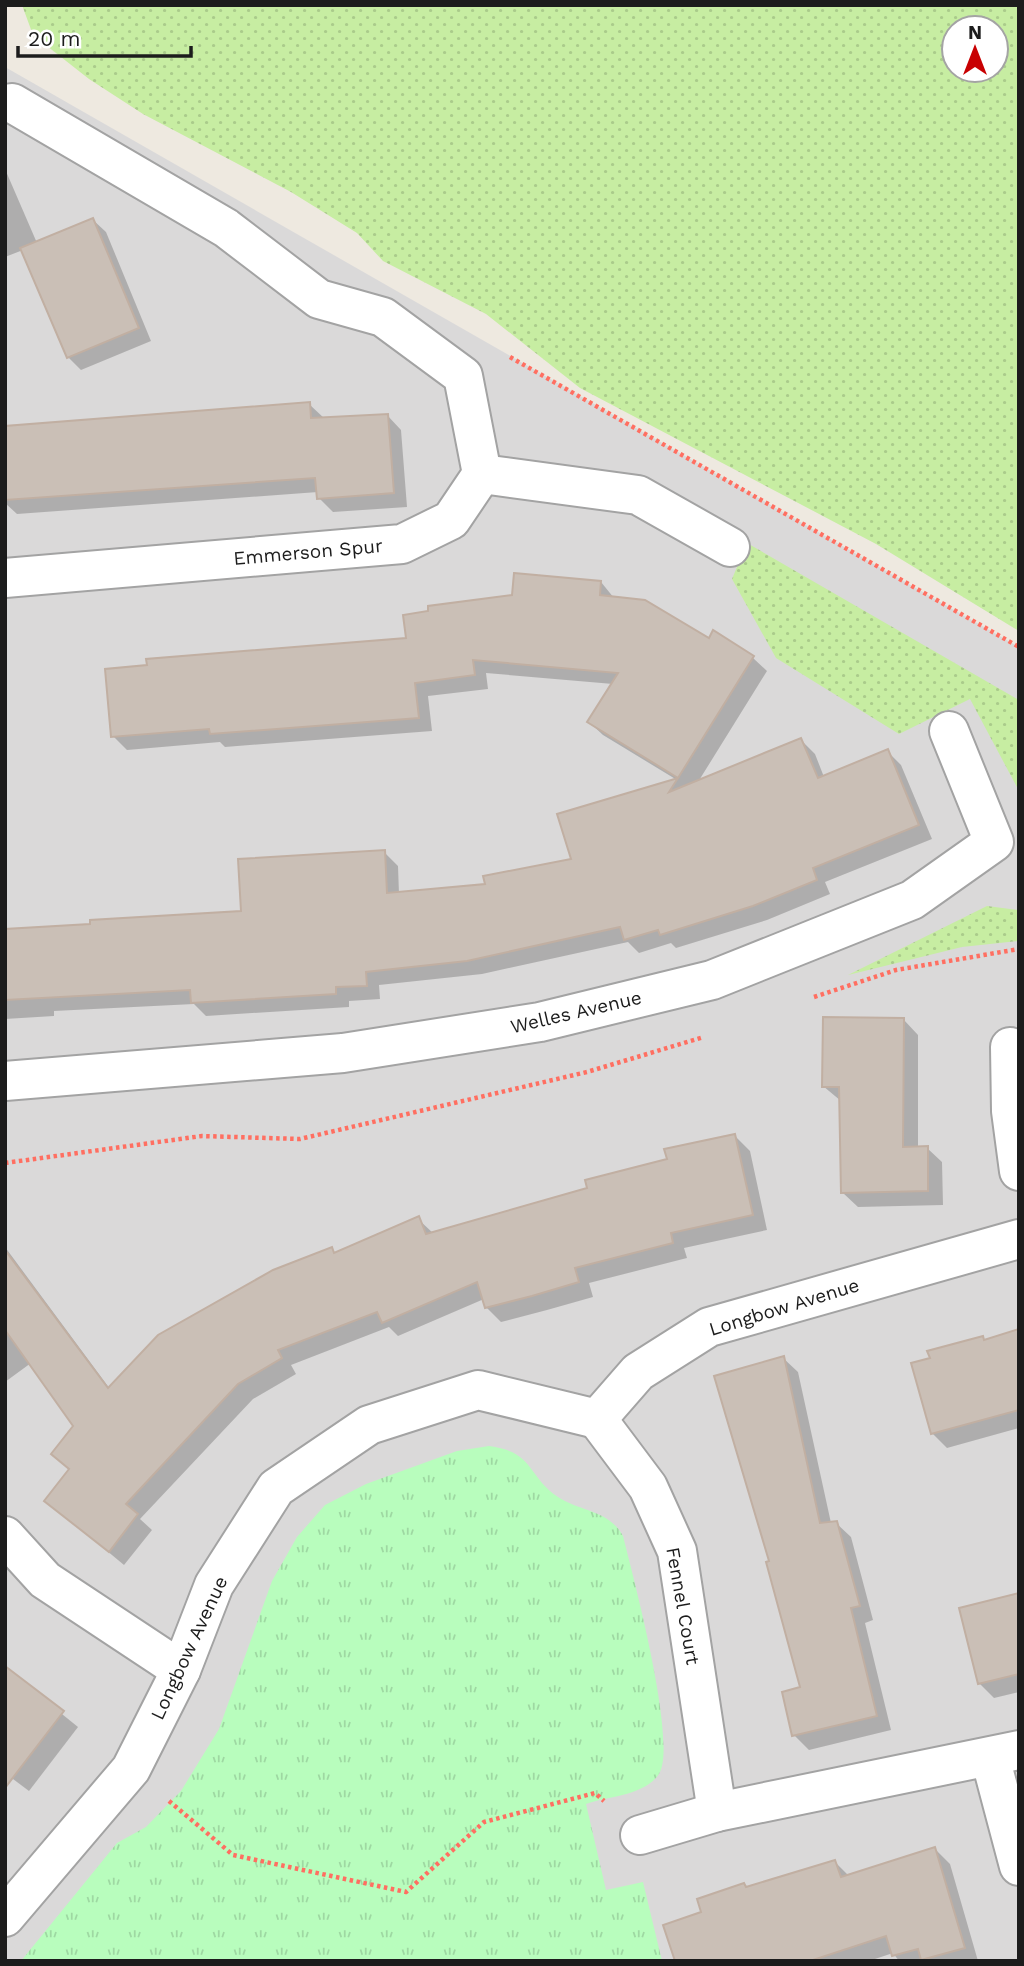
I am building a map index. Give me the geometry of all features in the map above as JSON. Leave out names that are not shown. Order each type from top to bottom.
[{"type":"street","points":[[12,103],[226,228],[318,299],[383,317],[463,376],[482,474],[638,495],[730,547]]},
{"type":"street","name":"Emmerson Spur","points":[[5,578],[402,544],[451,520],[482,474]]},
{"type":"street","name":"Welles Avenue","points":[[5,1081],[343,1053],[540,1022],[712,980],[912,900],[994,842],[948,732]]},
{"type":"street","points":[[1010,1047],[1011,1111],[1019,1171]]},
{"type":"street","name":"Longbow Avenue","points":[[5,1917],[131,1769],[180,1671],[214,1586],[276,1488],[369,1425],[478,1390],[597,1419],[638,1372],[709,1326],[1019,1239]]},
{"type":"street","name":"Fennel Court","points":[[597,1419],[648,1487],[677,1551],[717,1812]]},
{"type":"street","points":[[5,1536],[45,1580],[180,1671]]},
{"type":"street","points":[[640,1835],[717,1812],[1004,1754],[1019,1866]]},
{"type":"path","points":[[131,1769],[233,1855],[406,1892],[484,1822],[595,1793],[640,1835]]},
{"type":"shaded area","points":[[5,67],[1019,647],[1019,1961],[5,1961]]},
{"type":"green space","points":[[22,5],[1019,5],[1019,631],[876,544],[580,388],[486,314],[383,261],[357,233],[291,192],[143,114],[89,79],[33,35]]},
{"type":"green space","points":[[747,543],[1019,700],[1019,791],[970,699],[899,734],[776,658],[732,579]]},
{"type":"green space","points":[[987,906],[1019,910],[1019,941],[962,947],[848,975]]},
{"type":"green space","points":[[489,1446],[515,1453],[558,1497],[602,1516],[617,1527],[623,1536],[659,1696],[663,1757],[659,1774],[644,1787],[586,1804],[606,1890],[643,1882],[662,1961],[21,1961],[117,1843],[146,1827],[181,1791],[219,1729],[272,1581],[297,1537],[325,1505],[366,1484],[457,1451]]},
{"type":"building","points":[[93,218],[139,328],[67,358],[20,248]]},
{"type":"building","points":[[310,402],[311,418],[388,414],[394,493],[317,499],[315,478],[5,500],[5,426]]},
{"type":"building","points":[[514,573],[601,581],[600,595],[645,600],[709,638],[713,630],[754,656],[678,778],[587,722],[618,673],[473,660],[475,675],[415,683],[419,718],[210,734],[209,729],[111,737],[105,669],[147,665],[146,659],[406,638],[403,615],[428,611],[428,606],[512,595]]},
{"type":"building","points":[[801,738],[818,778],[888,749],[919,825],[813,868],[817,880],[753,906],[660,935],[658,930],[624,940],[620,927],[467,961],[366,972],[367,986],[336,987],[336,994],[191,1003],[190,990],[5,1000],[5,929],[90,924],[90,920],[241,911],[238,859],[385,850],[387,893],[485,884],[483,876],[571,859],[557,814],[678,778],[669,792]]},
{"type":"building","points":[[823,1017],[904,1018],[903,1147],[928,1146],[928,1191],[841,1193],[839,1087],[822,1087]]},
{"type":"building","points":[[735,1134],[753,1215],[671,1233],[673,1243],[575,1268],[579,1282],[532,1296],[485,1308],[477,1282],[382,1323],[377,1312],[278,1350],[282,1358],[238,1384],[126,1504],[138,1514],[109,1552],[44,1501],[69,1469],[51,1454],[73,1426],[5,1330],[5,1250],[108,1388],[158,1335],[273,1270],[332,1247],[334,1253],[419,1216],[426,1234],[587,1188],[585,1180],[667,1159],[664,1149]]},
{"type":"building","points":[[1019,1329],[1019,1410],[931,1434],[911,1363],[930,1358],[927,1351],[983,1336],[984,1340]]},
{"type":"building","points":[[784,1356],[820,1523],[837,1521],[860,1606],[851,1608],[877,1716],[792,1736],[782,1692],[800,1687],[766,1562],[769,1561],[714,1376]]},
{"type":"building","points":[[1019,1593],[1019,1674],[978,1684],[959,1608]]},
{"type":"building","points":[[5,1666],[64,1711],[5,1788]]},
{"type":"building","points":[[935,1847],[965,1948],[921,1960],[918,1949],[892,1956],[886,1936],[810,1961],[675,1961],[663,1925],[701,1912],[697,1899],[744,1883],[746,1887],[835,1860],[841,1877]]}]
